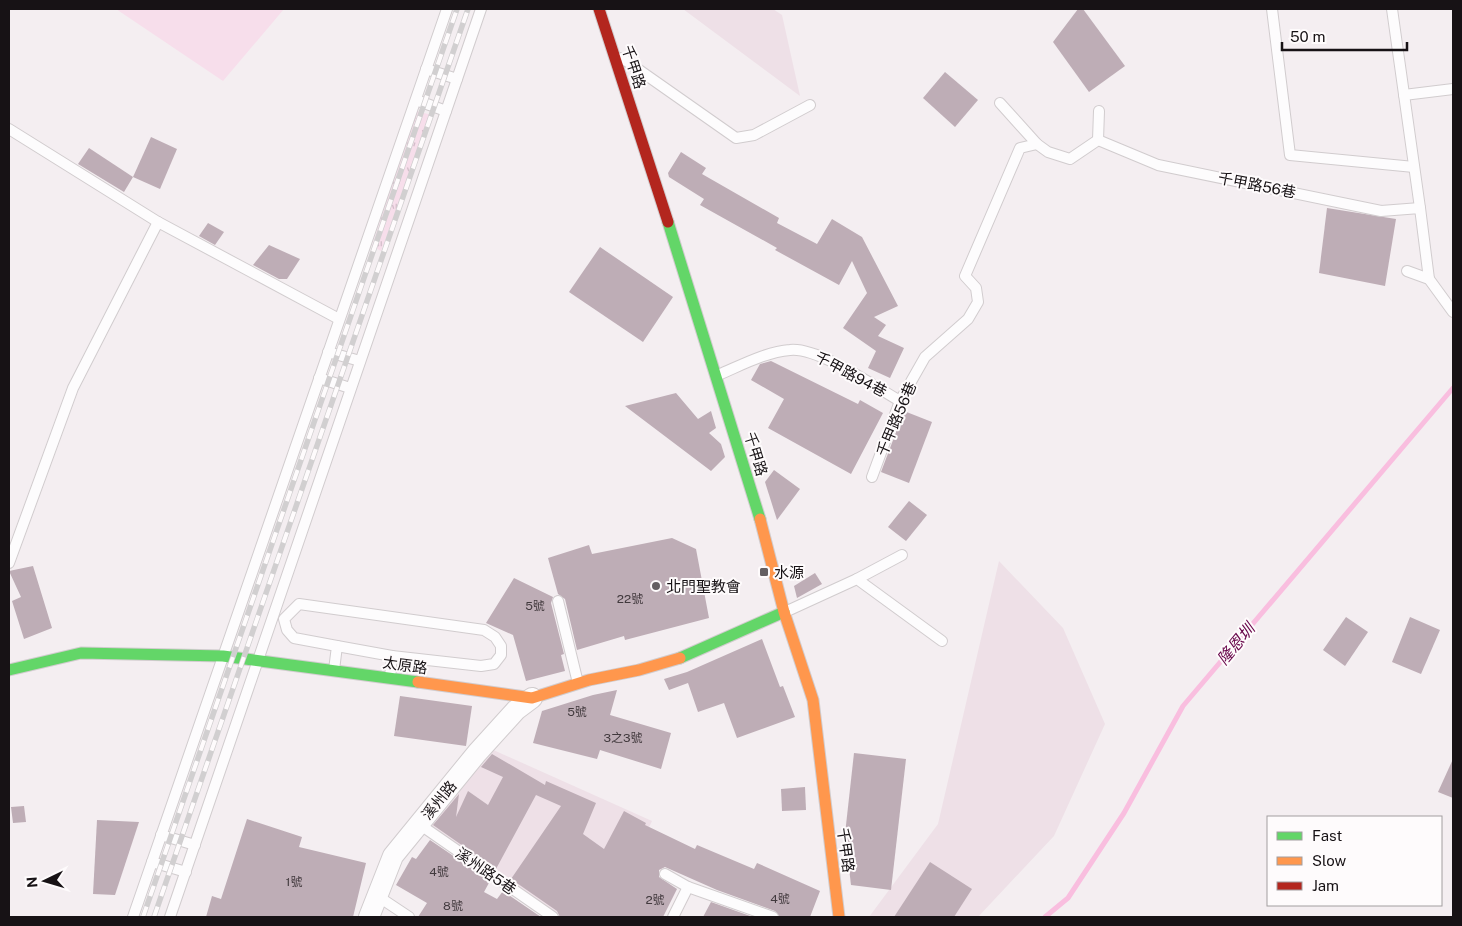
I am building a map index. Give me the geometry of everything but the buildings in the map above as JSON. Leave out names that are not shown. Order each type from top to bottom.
[{"type":"street","name":"千甲路","points":[[599,9],[717,376],[766,535],[784,612],[813,700],[839,917]]},
{"type":"street","name":"太原路","points":[[9,670],[81,653],[223,656],[532,698],[578,684],[681,658],[784,612]]},
{"type":"street","name":"溪州路","points":[[369,917],[376,895],[393,856],[477,753],[516,710],[532,698]]},
{"type":"lane","points":[[133,917],[447,9]]},
{"type":"lane","points":[[170,917],[256,660],[481,9]]},
{"type":"lane","points":[[1272,9],[1290,155],[1414,167]]},
{"type":"lane","points":[[1392,9],[1429,279],[1453,312]]},
{"type":"lane","points":[[613,52],[736,138],[754,135],[810,105]]},
{"type":"lane","points":[[426,69],[456,79]]},
{"type":"lane","points":[[1404,96],[1453,89]]},
{"type":"lane","points":[[416,100],[446,110]]},
{"type":"lane","points":[[1000,103],[1037,144],[1048,152],[1070,158],[1098,140],[1099,110]]},
{"type":"lane","points":[[9,129],[158,222],[339,320]]},
{"type":"lane","name":"千甲路56巷","points":[[1098,140],[1168,167],[1381,211],[1420,208]]},
{"type":"lane","name":"千甲路56巷","points":[[872,477],[900,400],[925,357],[968,319],[978,302],[976,288],[965,276],[1020,148],[1037,144]]},
{"type":"lane","points":[[9,563],[73,388],[158,222]]},
{"type":"lane","points":[[1407,271],[1429,279]]},
{"type":"lane","name":"千甲路94巷","points":[[717,376],[776,352],[803,350],[818,355],[900,400]]},
{"type":"lane","points":[[328,352],[360,361]]},
{"type":"lane","points":[[320,378],[350,388]]},
{"type":"lane","points":[[784,612],[857,579],[902,555]]},
{"type":"lane","points":[[857,579],[942,641]]},
{"type":"lane","points":[[558,601],[578,684]]},
{"type":"lane","points":[[299,604],[484,630],[495,637],[502,646],[500,655],[494,664],[481,666],[392,656],[294,638],[287,630],[284,619],[299,604]]},
{"type":"lane","points":[[334,670],[337,646]]},
{"type":"lane","points":[[389,678],[392,656]]},
{"type":"lane","name":"溪州路5巷","points":[[419,824],[552,917]]},
{"type":"lane","points":[[161,835],[195,845]]},
{"type":"lane","points":[[152,862],[186,872]]},
{"type":"lane","points":[[665,874],[688,887],[773,917]]},
{"type":"lane","points":[[673,917],[688,887]]},
{"type":"lane","points":[[376,895],[409,917]]},
{"type":"shaded area","points":[[683,9],[773,9],[782,15],[800,96]]},
{"type":"shaded area","points":[[999,561],[1063,628],[1105,724],[1054,836],[978,917],[869,917],[938,824]]},
{"type":"shaded area","points":[[489,748],[652,821],[606,917],[560,917],[427,828]]},
{"type":"green space","points":[[116,9],[284,9],[223,81]]},
{"type":"green space","points":[[416,111],[432,115],[381,251],[372,246]]},
{"type":"waterway","name":"隆恩圳","points":[[1045,917],[1068,898],[1124,813],[1183,706],[1453,388]]},
{"type":"railway","points":[[143,917],[457,9]]},
{"type":"railway","points":[[154,917],[468,9]]},
{"type":"traffic: fast","points":[[668,222],[760,519]]},
{"type":"traffic: fast","points":[[680,658],[784,612]]},
{"type":"traffic: fast","points":[[9,670],[81,653],[223,656],[418,682]]},
{"type":"traffic: slow","points":[[760,519],[784,612],[813,700],[839,917]]},
{"type":"traffic: slow","points":[[418,682],[532,698],[589,680],[639,670],[680,658]]},
{"type":"traffic: jam","points":[[599,9],[668,222]]},
{"type":"place","name":"水源","points":[[764,572]]},
{"type":"place","name":"北門聖教會","points":[[656,586]]}]
